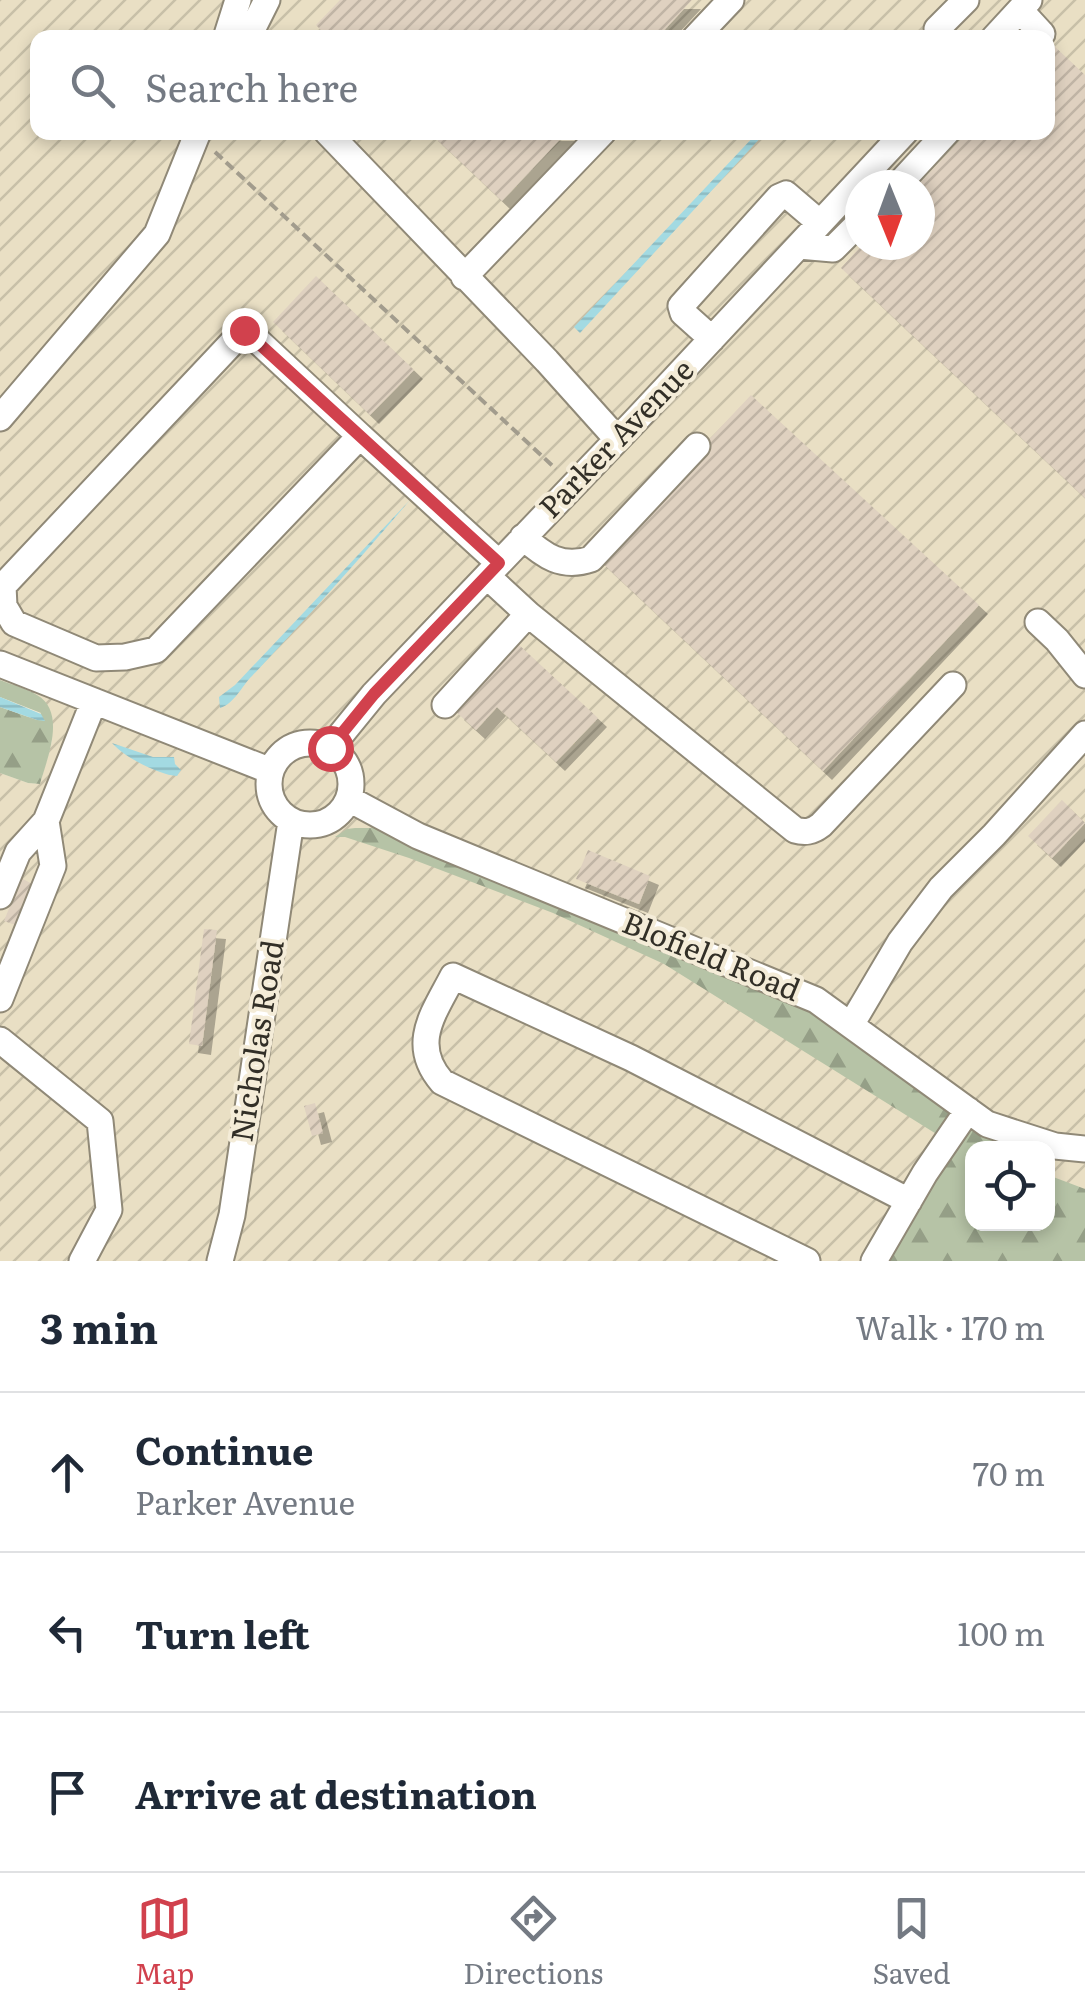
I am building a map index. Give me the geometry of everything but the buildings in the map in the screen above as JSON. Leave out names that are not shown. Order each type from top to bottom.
[{"type":"street","points":[[229,30],[238,0]]},
{"type":"street","points":[[252,30],[267,0]]},
{"type":"street","points":[[703,30],[731,0]]},
{"type":"street","points":[[937,29],[966,0]]},
{"type":"street","points":[[1001,30],[1024,5],[1040,30]]},
{"type":"street","points":[[0,418],[156,234],[195,140]]},
{"type":"street","points":[[335,140],[617,439]]},
{"type":"street","points":[[464,277],[595,140]]},
{"type":"street","name":"Parker Avenue","points":[[330,748],[374,694],[898,140]]},
{"type":"street","points":[[912,170],[940,140]]},
{"type":"street","points":[[712,339],[682,313],[680,306],[779,197],[786,194],[820,223]]},
{"type":"street","points":[[799,246],[833,249],[845,237]]},
{"type":"street","points":[[360,436],[156,650],[96,658],[14,623],[4,606],[3,586],[244,330],[360,436],[493,570],[528,614],[795,830],[804,832],[821,825],[954,684]]},
{"type":"street","points":[[523,538],[545,557],[558,561],[591,559],[697,446]]},
{"type":"street","points":[[445,705],[528,614]]},
{"type":"street","points":[[1038,622],[1085,675]]},
{"type":"street","points":[[0,664],[271,771]]},
{"type":"street","points":[[0,896],[18,852],[46,822],[94,701]]},
{"type":"street","points":[[851,1025],[900,942],[941,888],[994,836],[1085,734]]},
{"type":"street","points":[[310,743],[330,748],[348,768],[352,782],[348,799],[341,812],[324,822],[310,825],[292,821],[280,812],[272,798],[271,771],[278,758],[295,746],[310,743]]},
{"type":"street","name":"Blofield Road","points":[[348,799],[418,836],[816,1000],[986,1124],[1055,1146],[1085,1149]]},
{"type":"street","name":"Nicholas Road","points":[[220,1261],[232,1215],[292,821]]},
{"type":"street","points":[[0,998],[52,866],[46,822]]},
{"type":"street","points":[[807,1261],[442,1082],[425,1052],[429,1024],[454,976],[631,1058],[909,1201]]},
{"type":"street","points":[[3,1052],[100,1121],[109,1210],[82,1261]]},
{"type":"street","points":[[874,1261],[968,1110]]},
{"type":"path","points":[[203,140],[574,485]]},
{"type":"shaded area","points":[[0,0],[1085,0],[1085,1214],[1055,1205],[1055,1141],[965,1141],[965,1156],[867,1261],[0,1261],[0,773],[40,784],[52,741],[37,695],[0,680]]},
{"type":"green space","points":[[0,680],[37,695],[51,713],[50,749],[40,784],[0,773],[0,707],[37,720],[41,713],[0,697]]},
{"type":"green space","points":[[347,829],[394,832],[736,964],[1033,1141],[965,1141],[965,1231],[1055,1231],[1055,1178],[1085,1189],[1085,1261],[868,1261],[938,1135],[664,964],[553,913],[409,858],[335,837]]},
{"type":"water","points":[[750,140],[759,140],[580,333],[574,327]]},
{"type":"water","points":[[410,500],[234,699],[220,708],[219,697],[235,685]]},
{"type":"water","points":[[0,697],[41,714],[45,721],[0,707]]},
{"type":"water","points":[[112,743],[153,757],[174,757],[181,770],[177,776],[152,769]]},
{"type":"route","points":[[244,330],[499,563],[374,694],[330,748]]}]
